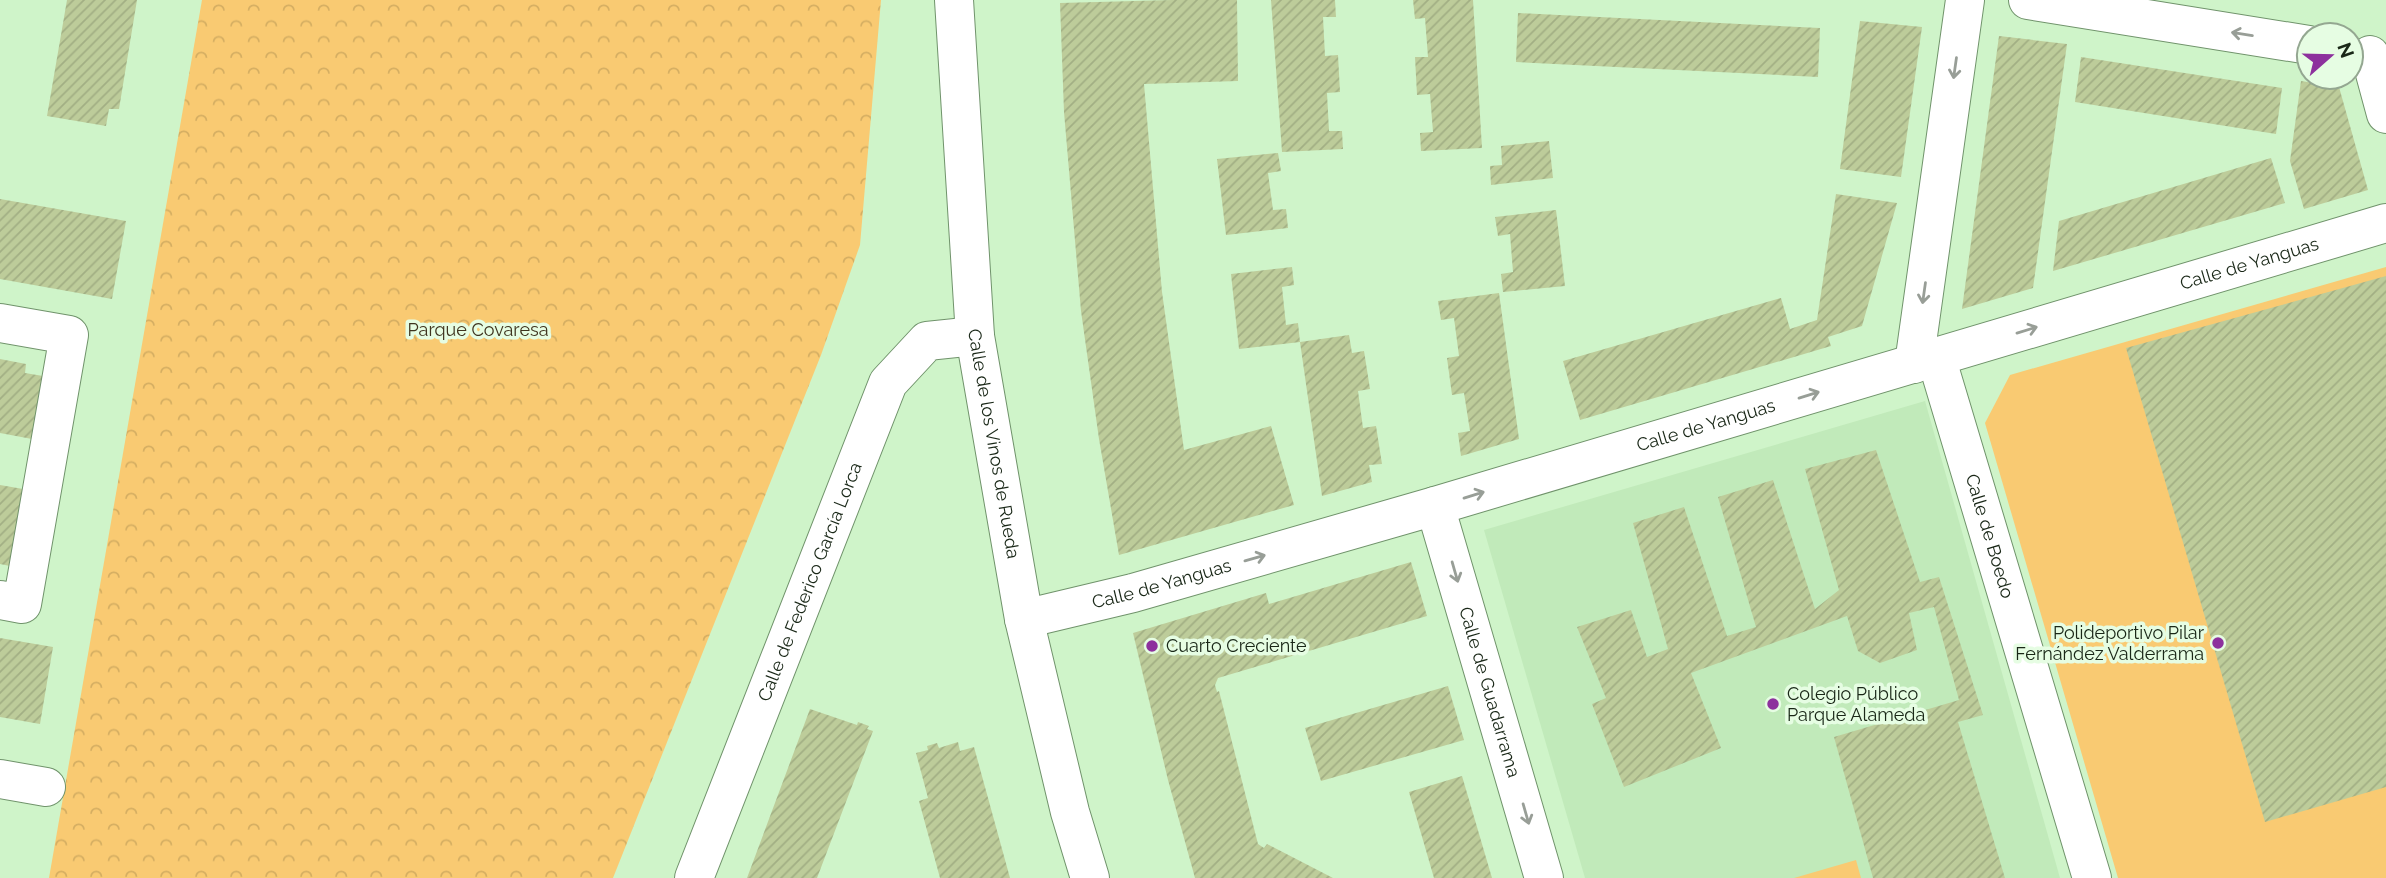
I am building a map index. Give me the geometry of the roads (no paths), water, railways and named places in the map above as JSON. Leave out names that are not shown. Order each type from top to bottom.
[{"type":"street","name":"Calle de los Vinos de Rueda","points":[[954,0],[975,336],[1024,619],[1070,812],[1090,878]]},
{"type":"street","name":"Calle de Boedo","points":[[1965,0],[1925,360],[2092,878]]},
{"type":"street","points":[[2028,0],[2295,43]]},
{"type":"street","points":[[2369,55],[2386,114]]},
{"type":"street","name":"Calle de Yanguas","points":[[1024,619],[1133,593],[1435,506],[2386,223]]},
{"type":"street","points":[[0,323],[69,335],[22,604],[0,600]]},
{"type":"street","name":"Calle de Federico García Lorca","points":[[694,878],[888,383],[927,341],[975,336]]},
{"type":"street","name":"Calle de Guadarrama","points":[[1435,506],[1544,878]]},
{"type":"street","points":[[0,779],[46,787]]},
{"type":"place","name":"Polideportivo Pilar Fernández Valderrama","points":[[2218,643]]},
{"type":"place","name":"Cuarto Creciente","points":[[1152,646]]},
{"type":"place","name":"Colegio Público Parque Alameda","points":[[1773,704]]},
{"type":"park label","name":"Parque Covaresa","points":[[478,330]]}]
